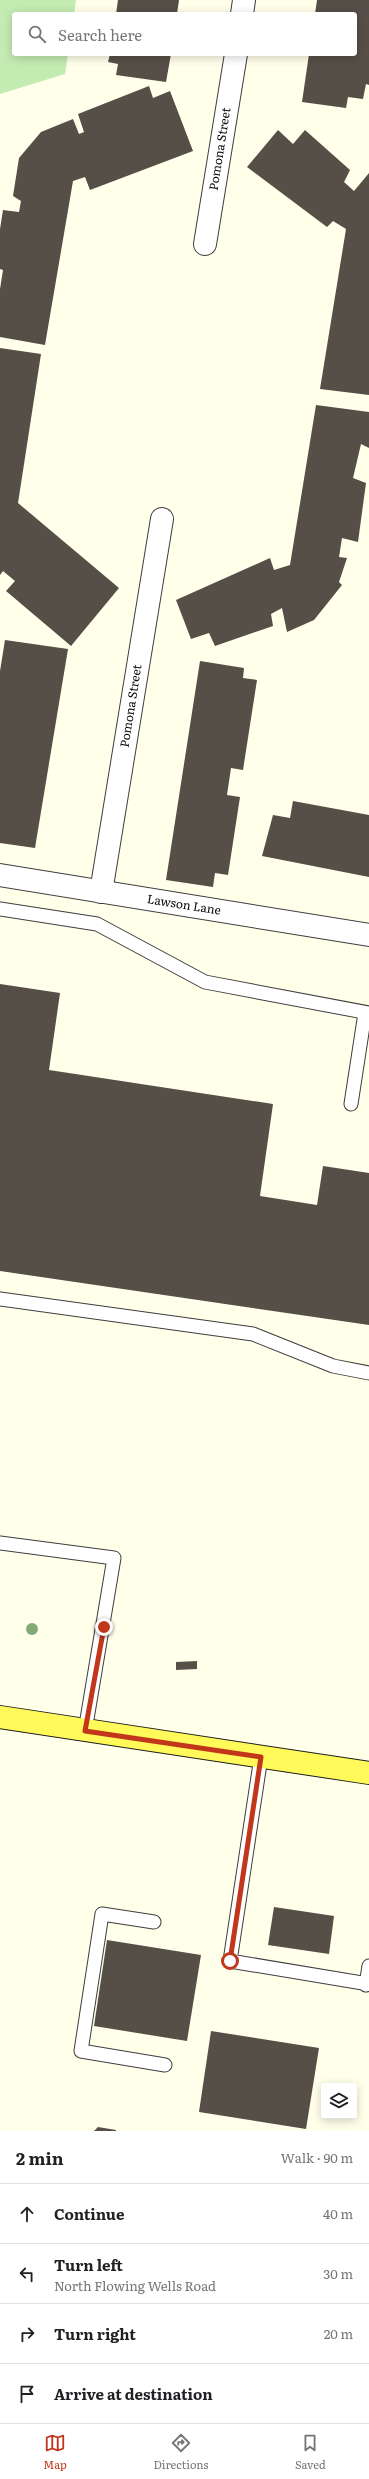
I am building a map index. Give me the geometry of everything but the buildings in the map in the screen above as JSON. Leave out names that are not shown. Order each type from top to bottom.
[{"type":"main road","points":[[0,1717],[369,1773]]},
{"type":"street","points":[[242,12],[244,0]]},
{"type":"street","name":"Pomona Street","points":[[205,244],[236,56]]},
{"type":"street","name":"Pomona Street","points":[[101,892],[162,519]]},
{"type":"street","name":"Lawson Lane","points":[[0,874],[101,892],[369,935]]},
{"type":"lane","points":[[0,909],[97,924],[205,982],[367,1013],[352,1104]]},
{"type":"lane","points":[[0,1299],[253,1334],[333,1366],[369,1373]]},
{"type":"lane","points":[[0,1543],[114,1558],[85,1731]]},
{"type":"lane","points":[[261,1757],[230,1961],[367,1985],[369,1966]]},
{"type":"lane","points":[[154,1922],[102,1914],[81,2051],[165,2065]]},
{"type":"green space","points":[[0,0],[76,0],[74,12],[12,12],[12,56],[68,56],[65,74],[0,94]]},
{"type":"route","points":[[104,1627],[85,1731],[261,1757],[230,1961]]}]
